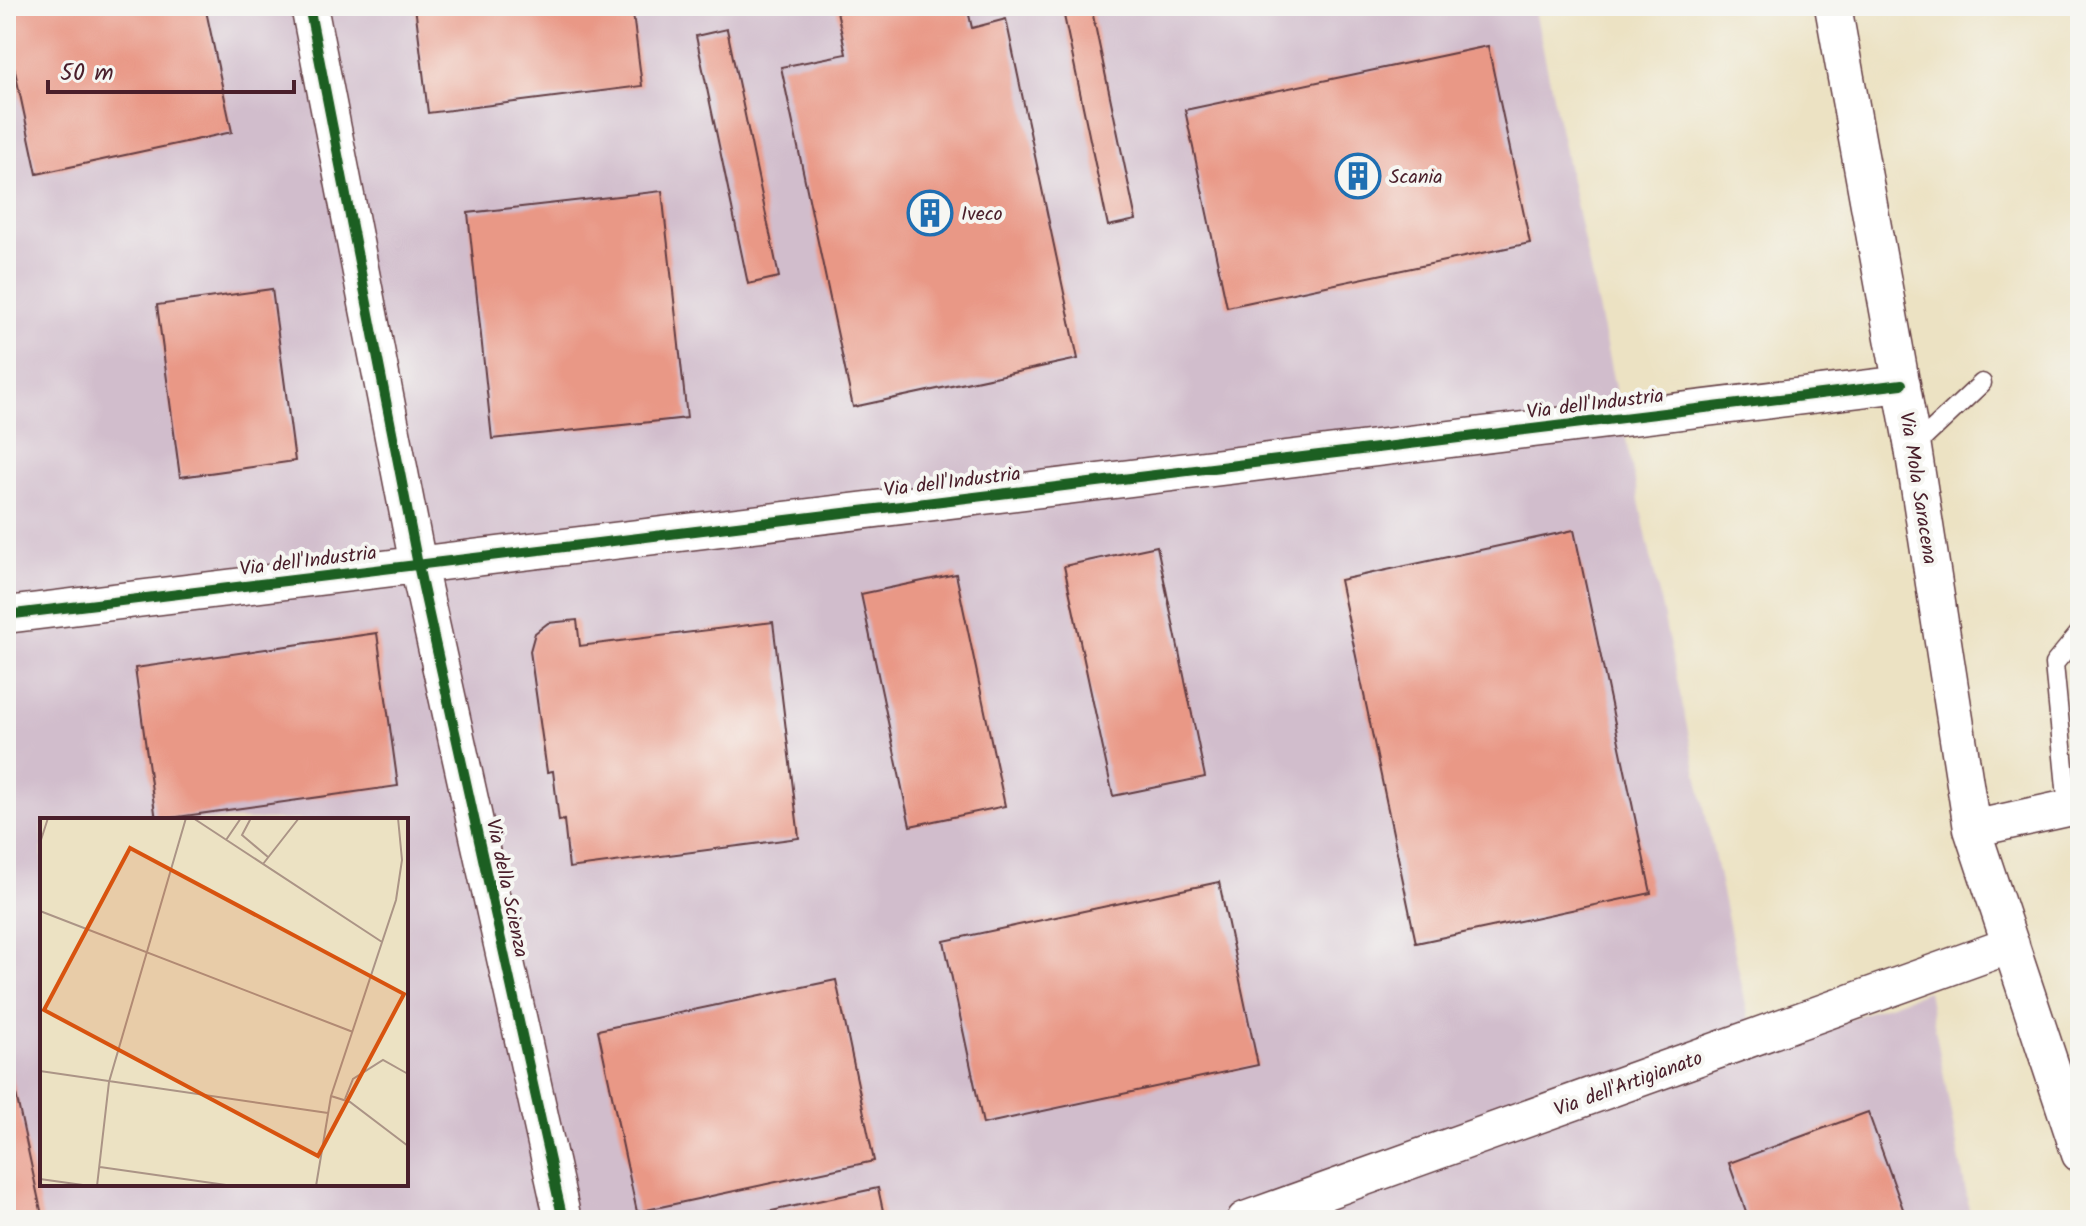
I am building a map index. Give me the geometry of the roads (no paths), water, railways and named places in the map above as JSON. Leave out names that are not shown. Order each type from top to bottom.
[{"type":"street","name":"Via della Scienza","points":[[309,6],[418,565],[563,1220]]},
{"type":"street","name":"Via Mola Saracena","points":[[1833,6],[1913,448],[1972,829],[2080,1154]]},
{"type":"street","name":"Via dell'Industria","points":[[6,615],[1902,384]]},
{"type":"street","points":[[1972,829],[2074,808]]},
{"type":"street","name":"Via dell'Artigianato","points":[[1245,1220],[2011,945]]},
{"type":"lane","points":[[1913,448],[1982,383]]},
{"type":"lane","points":[[2074,808],[2054,664],[2080,632]]},
{"type":"place","name":"Scania","points":[[1358,176]]},
{"type":"place","name":"Iveco","points":[[930,213]]}]
